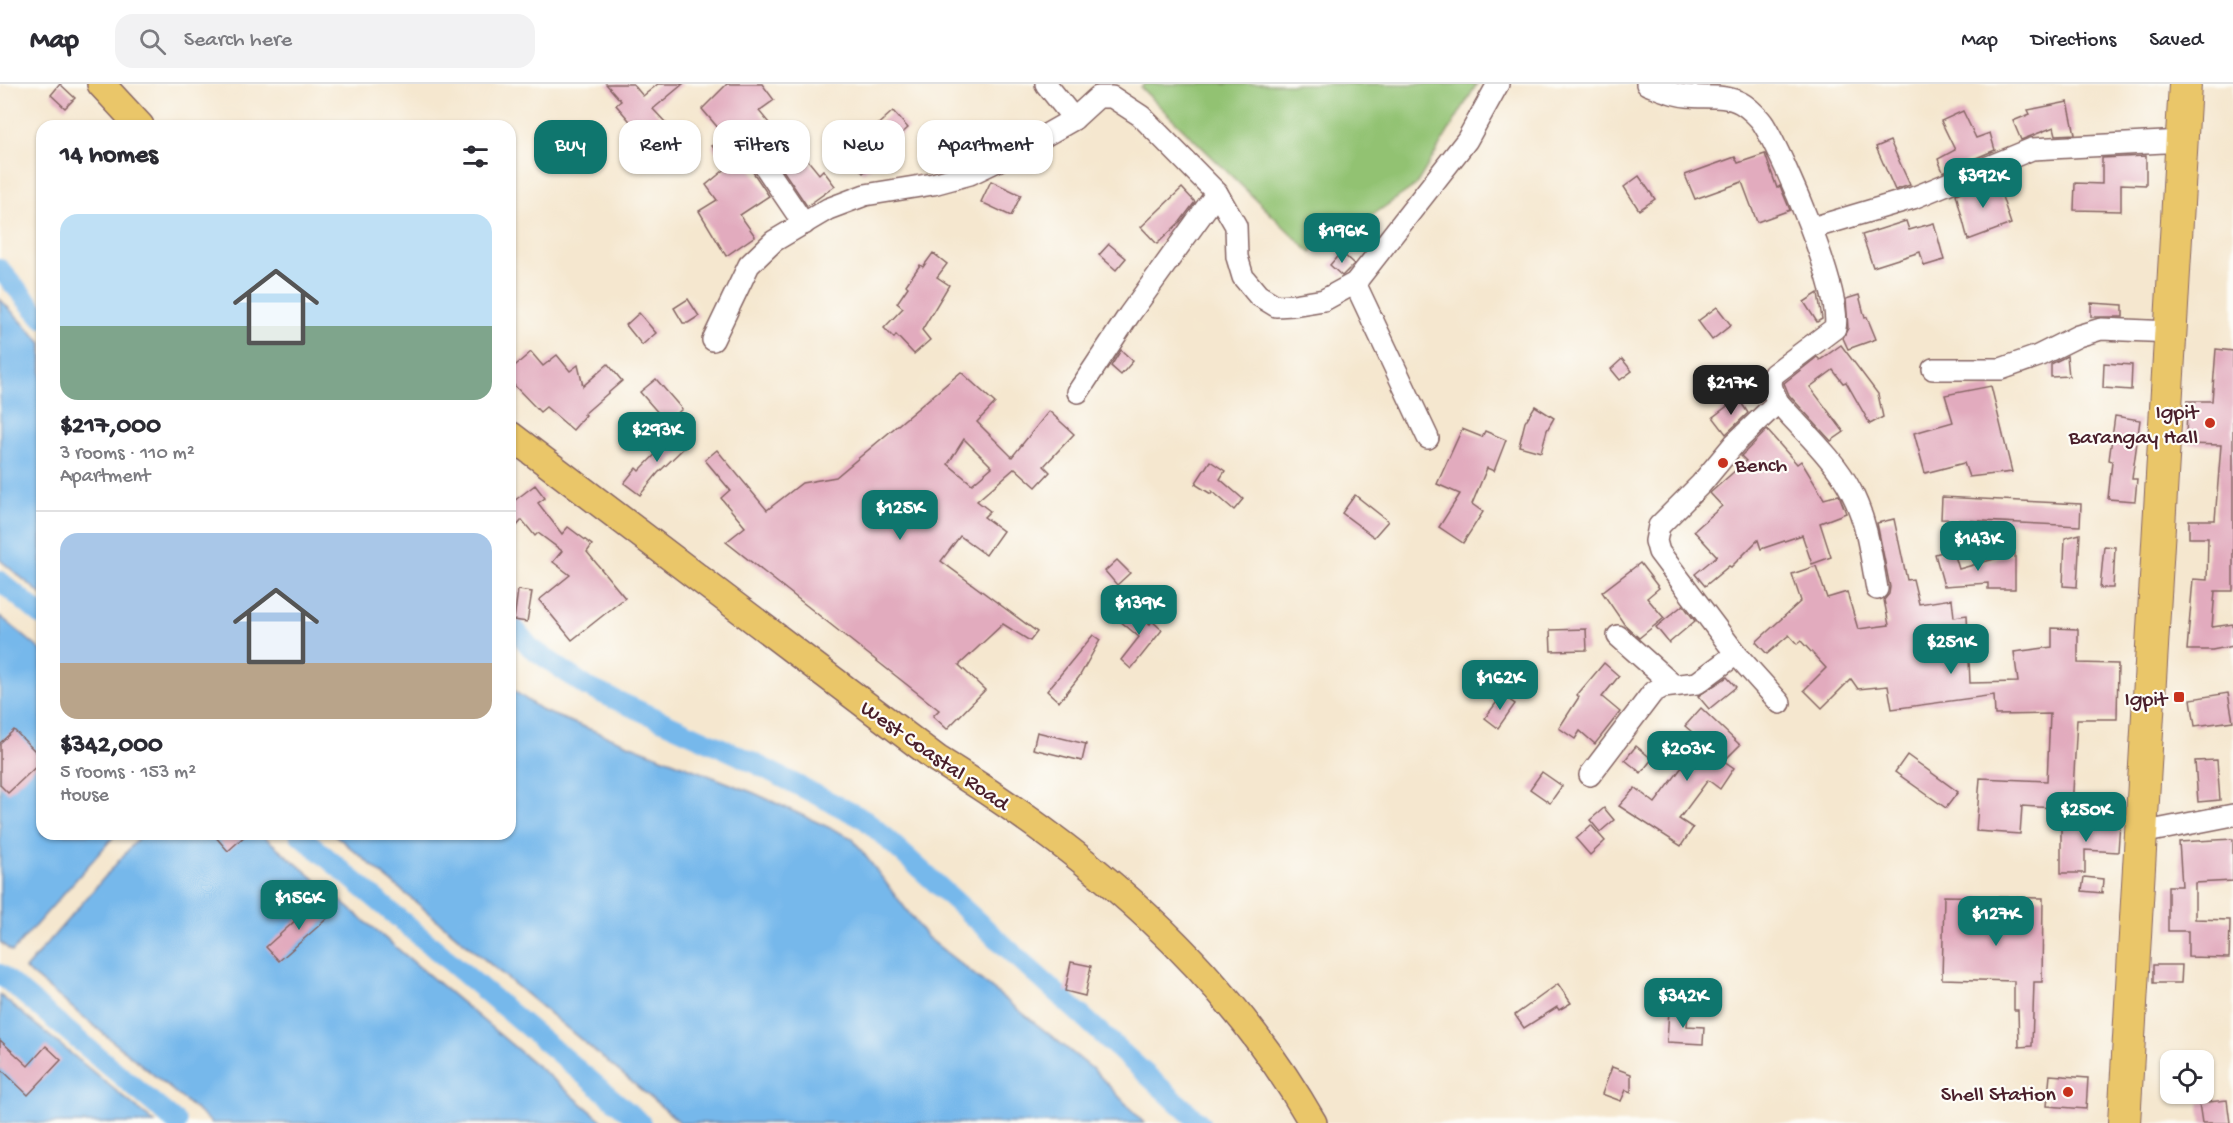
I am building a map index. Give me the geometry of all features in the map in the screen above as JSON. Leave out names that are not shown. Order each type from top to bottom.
[{"type":"highway","points":[[2124,1123],[2185,84]]},
{"type":"main road","points":[[102,84],[135,120]]},
{"type":"main road","name":"West Coastal Road","points":[[516,439],[937,759],[1002,799],[1119,890],[1177,943],[1250,1026],[1296,1093],[1313,1123]]},
{"type":"street","points":[[1046,84],[1074,119]]},
{"type":"street","points":[[712,340],[749,265],[774,241],[828,209],[865,195],[970,174],[1016,152],[1074,119],[1098,97],[1112,97],[1141,116],[1217,193],[1236,226],[1237,257],[1243,276],[1258,295],[1276,306],[1324,300],[1355,283],[1467,141],[1498,84]]},
{"type":"street","points":[[1647,84],[1684,96],[1719,97],[1741,103],[1764,123],[1812,228],[1837,319],[1835,328],[1774,374],[1770,381],[1778,402],[1839,471],[1851,490],[1863,518],[1877,589]]},
{"type":"street","points":[[1812,228],[1913,198],[2032,149],[2182,141]]},
{"type":"street","points":[[770,174],[804,224]]},
{"type":"street","points":[[1078,392],[1129,315],[1217,193]]},
{"type":"street","points":[[1355,283],[1428,438]]},
{"type":"street","points":[[1933,369],[2001,369],[2030,360],[2078,336],[2101,329],[2172,332]]},
{"type":"street","points":[[1778,402],[1735,443],[1701,484],[1669,513],[1659,526],[1656,540],[1659,552],[1736,654],[1780,703]]},
{"type":"street","points":[[1617,636],[1673,686]]},
{"type":"street","points":[[1590,775],[1653,692],[1673,686],[1697,683],[1736,654]]},
{"type":"street","points":[[2141,832],[2233,815]]},
{"type":"green space","points":[[1145,84],[1477,84],[1416,185],[1358,225],[1319,243],[1311,253],[1141,88]]},
{"type":"water","points":[[0,299],[36,337],[36,590],[0,560]]},
{"type":"water","points":[[0,616],[36,646],[36,840],[111,840],[12,952],[0,942]]},
{"type":"water","points":[[516,692],[543,711],[754,793],[852,838],[927,937],[1094,1070],[1144,1123],[681,1123],[341,840],[516,840]]},
{"type":"water","points":[[137,840],[268,840],[605,1123],[212,1123],[25,969]]},
{"type":"water","points":[[0,995],[155,1123],[0,1123]]},
{"type":"building","points":[[60,84],[75,98],[65,108],[51,95]]},
{"type":"building","points":[[606,84],[633,84],[643,96],[658,84],[683,84],[653,109],[663,120],[629,120],[616,105],[621,101]]},
{"type":"building","points":[[727,84],[762,84],[774,100],[759,111],[766,120],[713,120],[713,122],[702,109]]},
{"type":"building","points":[[2068,102],[2075,134],[2056,135],[2054,127],[2021,140],[2013,121],[2030,114],[2028,110]]},
{"type":"building","points":[[893,111],[901,120],[883,120]]},
{"type":"building","points":[[1963,111],[1976,138],[1990,133],[1995,150],[1943,172],[1938,159],[1955,150],[1941,121]]},
{"type":"building","points":[[1890,141],[1910,185],[1895,190],[1876,147]]},
{"type":"building","points":[[1765,154],[1777,188],[1780,186],[1790,210],[1757,222],[1742,182],[1695,199],[1685,175],[1735,157],[1738,163]]},
{"type":"building","points":[[2146,156],[2146,185],[2121,184],[2121,211],[2074,210],[2075,183],[2102,184],[2102,158]]},
{"type":"building","points":[[810,163],[819,174],[822,171],[822,174],[826,174],[835,186],[807,206],[786,174],[810,174]]},
{"type":"building","points":[[719,174],[754,174],[769,196],[740,215],[755,236],[726,256],[699,211],[717,200],[706,185]]},
{"type":"building","points":[[1639,176],[1655,199],[1639,210],[1624,187]]},
{"type":"building","points":[[1996,178],[2011,224],[1968,240],[1956,194]]},
{"type":"building","points":[[991,181],[1021,195],[1011,216],[981,202]]},
{"type":"building","points":[[1182,188],[1195,202],[1180,222],[1157,244],[1141,227]]},
{"type":"building","points":[[1906,221],[1909,230],[1934,223],[1944,260],[1924,266],[1920,252],[1873,267],[1862,235]]},
{"type":"building","points":[[1109,244],[1126,258],[1116,270],[1099,255]]},
{"type":"building","points":[[1341,252],[1354,264],[1342,276],[1330,265]]},
{"type":"building","points":[[933,253],[947,264],[937,277],[949,285],[922,330],[930,340],[914,354],[896,335],[894,338],[884,328],[903,308],[897,303],[908,287],[906,285],[920,265],[923,267]]},
{"type":"building","points":[[1818,293],[1822,319],[1817,322],[1804,302]]},
{"type":"building","points":[[1859,295],[1865,318],[1867,317],[1876,339],[1848,349],[1843,338],[1848,328],[1846,299]]},
{"type":"building","points":[[688,299],[699,316],[688,323],[683,323],[674,308]]},
{"type":"building","points":[[2091,303],[2123,305],[2123,317],[2091,317]]},
{"type":"building","points":[[1717,307],[1731,325],[1712,340],[1698,321]]},
{"type":"building","points":[[639,313],[656,333],[642,345],[626,325]]},
{"type":"building","points":[[1841,345],[1878,394],[1883,417],[1870,424],[1846,382],[1843,383],[1833,370],[1810,387],[1844,432],[1831,441],[1789,395],[1784,383],[1817,357],[1820,360]]},
{"type":"building","points":[[2216,349],[2233,351],[2233,591],[2215,591],[2212,627],[2233,624],[2233,646],[2212,650],[2187,650],[2193,579],[2207,580],[2208,538],[2189,538],[2189,520],[2215,520],[2221,445],[2186,444],[2187,401],[2212,401]]},
{"type":"building","points":[[1121,350],[1133,361],[1121,375],[1111,366]]},
{"type":"building","points":[[531,352],[543,366],[557,355],[570,371],[578,365],[583,386],[608,364],[622,381],[584,414],[586,415],[573,430],[546,407],[540,412],[516,387],[516,365]]},
{"type":"building","points":[[2067,356],[2069,376],[2051,377],[2051,364]]},
{"type":"building","points":[[1622,359],[1632,371],[1620,380],[1611,369]]},
{"type":"building","points":[[2104,363],[2132,365],[2131,390],[2103,388]]},
{"type":"building","points":[[961,372],[995,403],[977,422],[1012,457],[1049,411],[1074,434],[1044,466],[1050,472],[1036,487],[1015,468],[977,501],[990,511],[984,517],[1003,531],[986,555],[960,536],[941,561],[1037,632],[1030,641],[1003,624],[959,665],[985,690],[947,729],[933,716],[939,710],[726,542],[745,527],[721,498],[730,490],[705,460],[717,450],[767,510],[802,483],[836,477]],"holes":[[[964,439],[992,467],[972,484],[948,464]]]},
{"type":"building","points":[[656,379],[682,409],[667,423],[640,392]]},
{"type":"building","points":[[1991,386],[2012,472],[1969,477],[1964,463],[1925,473],[1914,433],[1953,422],[1945,395]]},
{"type":"building","points":[[1738,398],[1748,413],[1726,434],[1713,417]]},
{"type":"building","points":[[1535,406],[1554,418],[1547,430],[1541,452],[1519,446],[1525,422]]},
{"type":"building","points":[[2115,416],[2140,420],[2132,479],[2137,479],[2135,501],[2108,499],[2112,461],[2109,460]]},
{"type":"building","points":[[1462,429],[1482,437],[1485,431],[1506,440],[1494,471],[1487,468],[1472,504],[1483,512],[1463,543],[1439,527],[1460,494],[1437,484]]},
{"type":"building","points":[[679,430],[691,441],[658,473],[640,495],[624,483],[636,468],[639,471]]},
{"type":"building","points":[[1767,430],[1797,464],[1801,461],[1824,499],[1839,495],[1846,513],[1820,523],[1831,557],[1812,564],[1802,535],[1761,549],[1758,540],[1731,567],[1729,566],[1705,586],[1695,574],[1717,556],[1694,531],[1722,506],[1710,493],[1746,461],[1741,456]]},
{"type":"building","points":[[1210,461],[1225,471],[1220,479],[1243,499],[1234,510],[1212,491],[1211,494],[1195,484]]},
{"type":"building","points":[[535,485],[545,498],[538,503],[562,534],[568,527],[592,545],[587,552],[625,598],[572,640],[539,600],[570,575],[553,562],[562,551],[538,533],[535,536],[522,520],[516,527],[516,499]]},
{"type":"building","points":[[1355,495],[1388,521],[1374,537],[1342,513]]},
{"type":"building","points":[[1942,497],[2081,504],[2080,526],[1941,519]]},
{"type":"building","points":[[1894,519],[1907,580],[1913,579],[1919,604],[1952,599],[1954,617],[1967,615],[1970,683],[2018,682],[2014,652],[2052,647],[2052,628],[2078,629],[2078,663],[2118,664],[2117,719],[2077,719],[2072,809],[2022,806],[2020,834],[1976,831],[1980,778],[2047,781],[2050,714],[1995,715],[1994,695],[1892,709],[1888,686],[1858,689],[1851,679],[1822,708],[1804,690],[1826,668],[1801,641],[1797,644],[1789,635],[1767,654],[1756,642],[1801,601],[1792,574],[1816,566],[1827,598],[1847,592],[1858,629],[1889,625],[1884,600],[1889,594],[1890,587],[1877,523]]},
{"type":"building","points":[[2080,534],[2077,587],[2063,586],[2065,538]]},
{"type":"building","points":[[2104,546],[2115,547],[2113,588],[2100,588]]},
{"type":"building","points":[[1953,549],[1959,569],[2015,553],[2015,589],[1988,589],[1988,583],[1944,586],[1935,554]]},
{"type":"building","points":[[1117,560],[1130,573],[1117,585],[1105,571]]},
{"type":"building","points":[[1640,563],[1659,588],[1647,598],[1664,618],[1639,638],[1624,624],[1602,592]]},
{"type":"building","points":[[518,590],[532,592],[527,622],[516,620]]},
{"type":"building","points":[[1683,605],[1695,621],[1669,643],[1656,627]]},
{"type":"building","points":[[1131,607],[1150,624],[1152,621],[1162,630],[1131,669],[1121,660],[1139,637],[1119,620]]},
{"type":"building","points":[[1586,629],[1587,650],[1551,651],[1550,630]]},
{"type":"building","points":[[1093,635],[1100,640],[1079,677],[1059,702],[1047,691]]},
{"type":"building","points":[[1604,663],[1619,676],[1602,697],[1620,712],[1595,744],[1580,731],[1575,739],[1559,728],[1579,697],[1577,695]]},
{"type":"building","points":[[1727,677],[1736,687],[1709,709],[1698,696]]},
{"type":"building","points":[[2228,693],[2233,721],[2195,726],[2191,699]]},
{"type":"building","points":[[1502,695],[1515,704],[1498,728],[1485,718]]},
{"type":"building","points":[[1701,708],[1740,745],[1724,761],[1734,768],[1720,789],[1708,780],[1679,819],[1693,828],[1681,846],[1619,806],[1635,788],[1655,803],[1682,767],[1688,772],[1707,745],[1685,726]]},
{"type":"building","points":[[14,730],[36,752],[36,767],[8,793],[0,785],[0,743]]},
{"type":"building","points":[[1037,732],[1086,744],[1082,761],[1033,749]]},
{"type":"building","points":[[1636,746],[1652,759],[1641,773],[1625,760]]},
{"type":"building","points":[[1907,755],[1958,792],[1946,808],[1895,772]]},
{"type":"building","points":[[2217,760],[2220,800],[2198,802],[2195,761]]},
{"type":"building","points":[[1542,772],[1562,786],[1550,803],[1530,789]]},
{"type":"building","points":[[1604,808],[1614,820],[1600,832],[1590,820]]},
{"type":"building","points":[[2101,821],[2120,822],[2118,852],[2085,850],[2085,873],[2061,873],[2061,824],[2101,824]]},
{"type":"building","points":[[1591,825],[1605,841],[1590,855],[1576,839]]},
{"type":"building","points":[[2233,839],[2233,881],[2195,883],[2195,919],[2230,920],[2229,958],[2188,957],[2188,931],[2168,931],[2168,886],[2182,886],[2179,842]]},
{"type":"building","points":[[218,840],[240,840],[228,851]]},
{"type":"building","points":[[2084,877],[2103,879],[2102,893],[2082,891]]},
{"type":"building","points":[[1944,896],[2043,898],[2042,982],[2034,982],[2032,1046],[2019,1047],[2018,1010],[2014,1010],[2014,981],[1942,979]]},
{"type":"building","points":[[318,900],[331,915],[279,961],[266,947]]},
{"type":"building","points":[[1071,962],[1091,966],[1085,996],[1065,991]]},
{"type":"building","points":[[2153,965],[2182,965],[2181,983],[2153,983]]},
{"type":"building","points":[[1558,984],[1571,1003],[1559,1010],[1557,1007],[1524,1028],[1515,1015]]},
{"type":"building","points":[[1669,1010],[1688,1011],[1687,1026],[1704,1027],[1703,1044],[1667,1042]]},
{"type":"building","points":[[0,1040],[28,1066],[46,1046],[61,1060],[28,1095],[0,1068]]},
{"type":"building","points":[[1612,1067],[1631,1074],[1631,1092],[1626,1090],[1621,1101],[1602,1094]]},
{"type":"building","name":"Shell Station","points":[[2050,1075],[2088,1078],[2086,1109],[2047,1106]]},
{"type":"building","points":[[2227,1100],[2230,1123],[2202,1123],[2199,1104],[2214,1104],[2214,1101]]},
{"type":"waterway","points":[[0,269],[36,311]]},
{"type":"waterway","points":[[0,581],[36,611]]},
{"type":"waterway","points":[[516,630],[530,647],[587,687],[740,756],[866,820],[1200,1123]]},
{"type":"waterway","points":[[306,840],[641,1123]]},
{"type":"waterway","points":[[0,974],[177,1123]]},
{"type":"place","name":"Igpit Barangay Hall","points":[[2210,423]]},
{"type":"place","name":"Bench","points":[[1723,463]]},
{"type":"place","name":"Igpit","points":[[2179,697]]},
{"type":"place","name":"Shell Station","points":[[2068,1092]]}]
